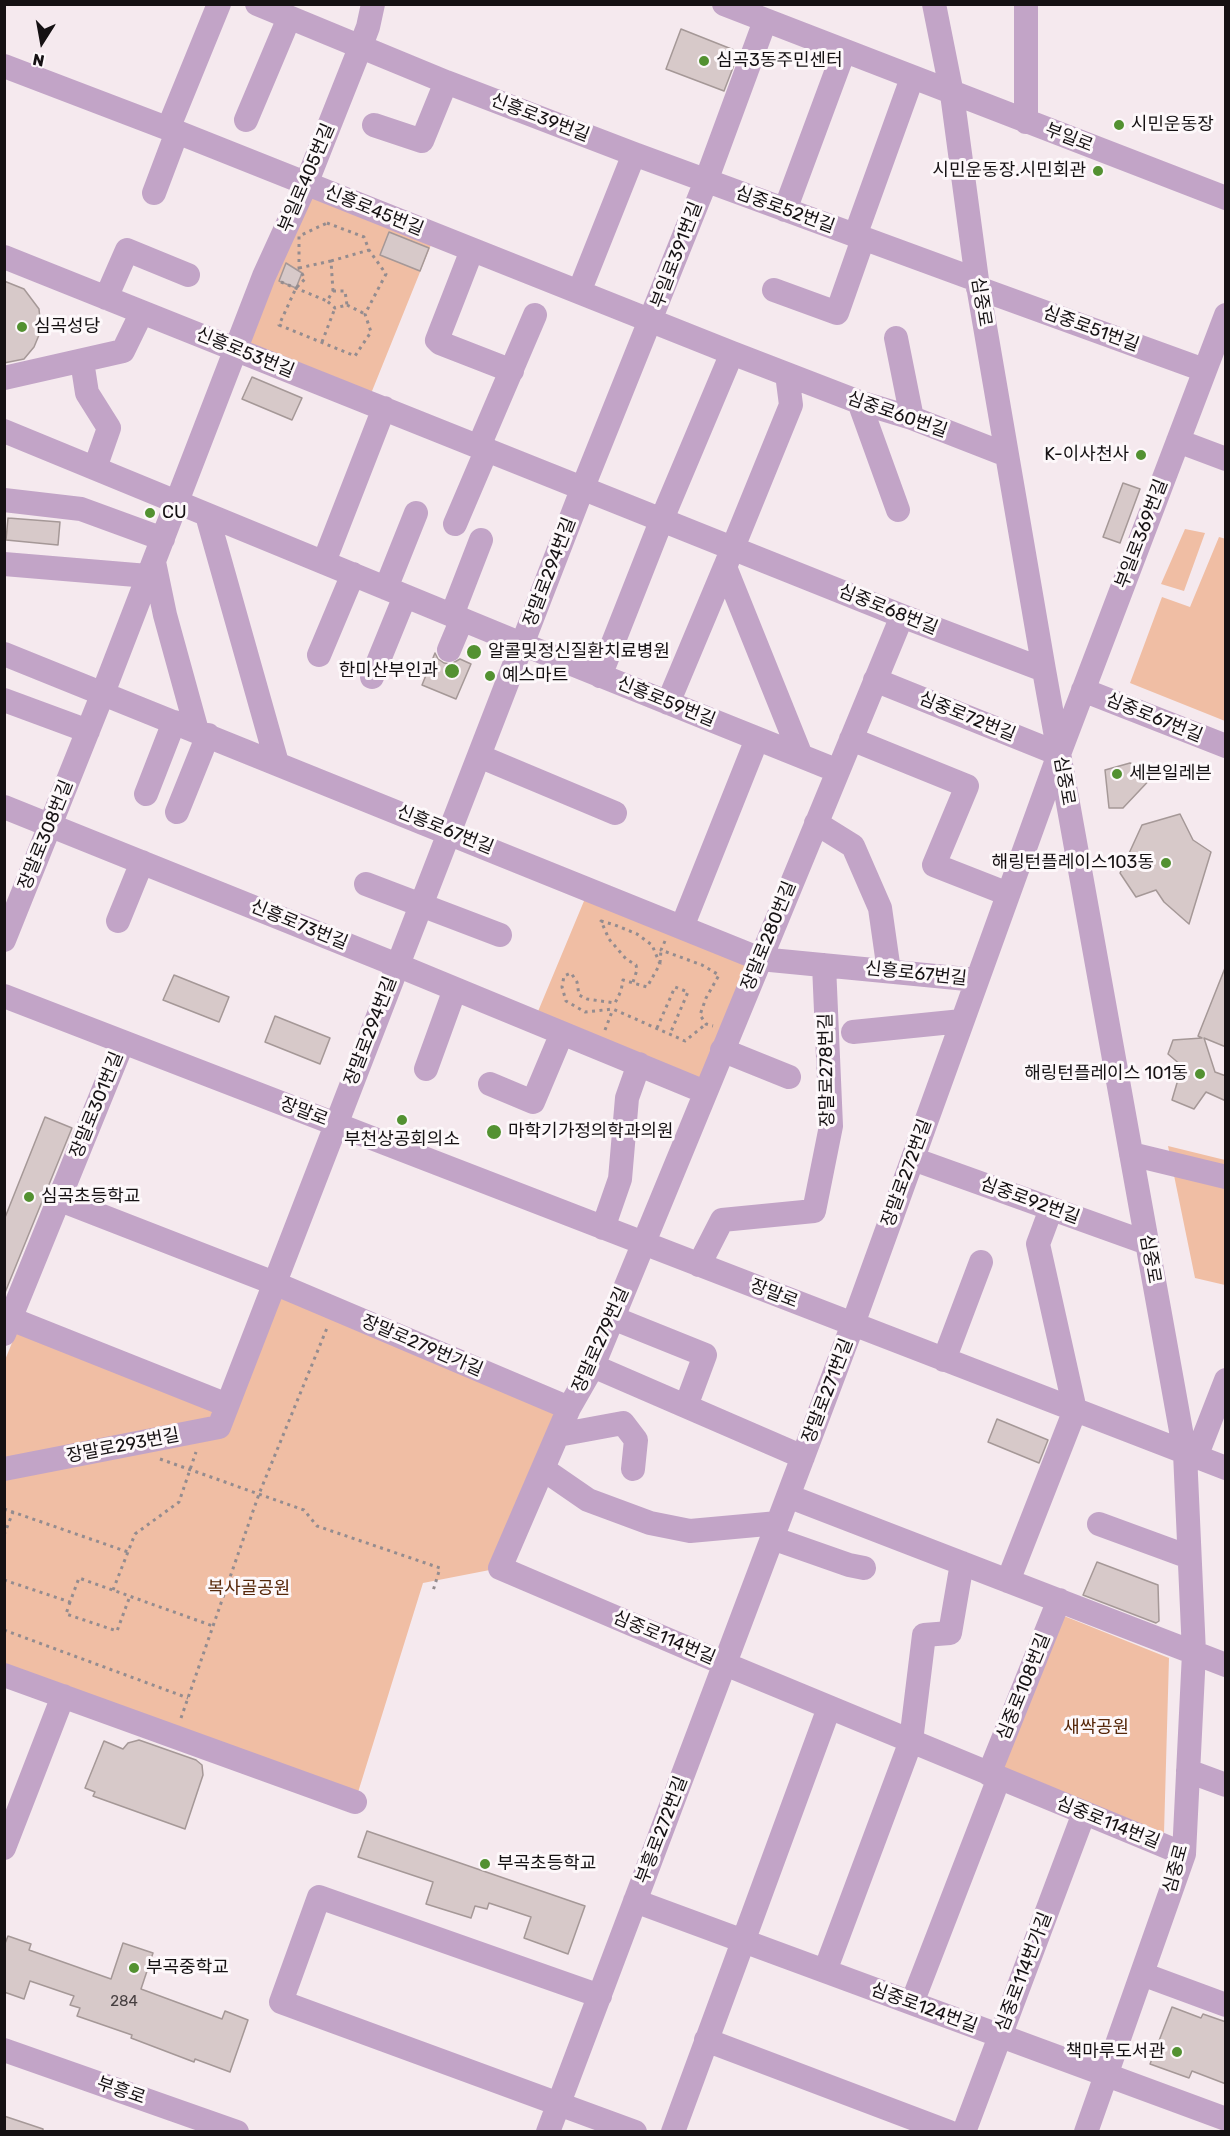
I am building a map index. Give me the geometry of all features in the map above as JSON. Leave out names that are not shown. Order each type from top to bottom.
[{"type":"street","points":[[154,193],[172,131],[219,4]]},
{"type":"street","name":"부일로405번길","points":[[236,349],[264,276],[306,184],[368,27],[373,4]]},
{"type":"street","name":"부일로","points":[[724,4],[1226,198]]},
{"type":"street","name":"심중로","points":[[934,4],[952,94],[978,284],[1044,670],[1147,1243],[1190,1455],[1189,1557],[1194,1653],[1184,1854],[1086,2132]]},
{"type":"street","points":[[1026,4],[1026,122]]},
{"type":"street","name":"신흥로39번길","points":[[259,5],[446,82],[706,181]]},
{"type":"street","points":[[246,120],[289,18]]},
{"type":"street","name":"부일로391번길","points":[[583,487],[706,181],[765,21]]},
{"type":"street","points":[[785,210],[844,51]]},
{"type":"street","name":"신흥로45번길","points":[[4,66],[651,321]]},
{"type":"street","points":[[774,290],[837,313],[859,238],[912,78]]},
{"type":"street","points":[[374,125],[422,141],[446,82]]},
{"type":"street","points":[[579,292],[634,154]]},
{"type":"street","name":"심중로52번길","points":[[706,181],[978,284]]},
{"type":"street","points":[[106,297],[127,250],[188,275]]},
{"type":"street","points":[[472,250],[438,340],[440,343],[512,370]]},
{"type":"street","name":"신흥로53번길","points":[[4,257],[583,487]]},
{"type":"street","name":"심중로51번길","points":[[978,284],[1204,370]]},
{"type":"street","points":[[4,378],[123,351],[142,312]]},
{"type":"street","points":[[455,524],[512,370],[535,315]]},
{"type":"street","name":"부일로369번길","points":[[1059,754],[1226,315]]},
{"type":"street","name":"심중로60번길","points":[[651,321],[859,402],[912,418],[1007,455]]},
{"type":"street","points":[[896,338],[912,418]]},
{"type":"street","name":"장말로308번길","points":[[4,940],[103,693],[236,349]]},
{"type":"street","points":[[600,676],[662,519],[732,353]]},
{"type":"street","points":[[82,361],[87,393],[108,428],[95,468]]},
{"type":"street","points":[[668,703],[790,405],[787,374]]},
{"type":"street","points":[[859,402],[898,510]]},
{"type":"street","points":[[324,562],[384,408]]},
{"type":"street","name":"신흥로59번길","points":[[4,431],[600,676],[838,771]]},
{"type":"street","points":[[1178,441],[1226,459]]},
{"type":"street","name":"심중로68번길","points":[[583,487],[662,519],[728,557],[902,616],[1044,670]]},
{"type":"street","name":"장말로294번길","points":[[335,1124],[583,487]]},
{"type":"street","points":[[4,500],[81,509],[163,539]]},
{"type":"street","points":[[372,677],[416,513]]},
{"type":"street","points":[[207,515],[277,763]]},
{"type":"street","points":[[449,650],[481,540]]},
{"type":"street","points":[[728,557],[801,756]]},
{"type":"street","points":[[4,564],[151,569],[203,733],[177,812]]},
{"type":"street","points":[[319,655],[353,574]]},
{"type":"street","name":"장말로280번길","points":[[643,1243],[902,616]]},
{"type":"street","name":"신흥로67번길","points":[[4,654],[760,959],[977,980]]},
{"type":"street","name":"심중로72번길","points":[[875,680],[1059,754]]},
{"type":"street","name":"심중로67번길","points":[[1083,690],[1226,746]]},
{"type":"street","points":[[4,700],[88,731]]},
{"type":"street","points":[[146,794],[174,722]]},
{"type":"street","points":[[677,925],[757,739]]},
{"type":"street","points":[[851,739],[967,786],[934,865],[1008,894]]},
{"type":"street","name":"장말로272번길","points":[[853,1324],[1059,754]]},
{"type":"street","points":[[478,756],[615,813]]},
{"type":"street","name":"신흥로73번길","points":[[4,807],[705,1092]]},
{"type":"street","points":[[816,823],[853,846],[880,908],[889,971]]},
{"type":"street","points":[[118,921],[142,862]]},
{"type":"street","points":[[366,884],[500,935]]},
{"type":"street","name":"장말로278번길","points":[[699,1265],[722,1220],[814,1211],[831,1126],[824,965]]},
{"type":"street","points":[[426,1069],[455,989]]},
{"type":"street","name":"장말로","points":[[4,996],[1226,1468]]},
{"type":"street","points":[[853,1032],[962,1021]]},
{"type":"street","points":[[490,1084],[533,1102],[562,1033]]},
{"type":"street","name":"장말로301번길","points":[[8,1326],[123,1042]]},
{"type":"street","points":[[726,1042],[789,1077]]},
{"type":"street","points":[[603,1228],[620,1179],[627,1098],[639,1064]]},
{"type":"street","name":"장말로293번길","points":[[4,1469],[219,1427],[335,1124]]},
{"type":"street","points":[[1131,1154],[1226,1177]]},
{"type":"street","name":"심중로92번길","points":[[913,1159],[1147,1243]]},
{"type":"street","points":[[58,1200],[274,1283]]},
{"type":"street","points":[[1008,1581],[1075,1410],[1038,1244],[1051,1209]]},
{"type":"street","name":"장말로279번길","points":[[500,1568],[569,1408],[593,1366],[643,1243]]},
{"type":"street","points":[[944,1360],[981,1262]]},
{"type":"street","name":"장말로279번가길","points":[[274,1283],[569,1408]]},
{"type":"street","points":[[613,1318],[705,1355],[686,1406]]},
{"type":"street","name":"장말로271번길","points":[[725,1664],[853,1324]]},
{"type":"street","points":[[8,1326],[227,1405]]},
{"type":"street","name":"장말로271번길","points":[[593,1366],[803,1457]]},
{"type":"street","points":[[1190,1455],[1226,1380]]},
{"type":"street","points":[[558,1435],[624,1423],[636,1440],[633,1469]]},
{"type":"street","points":[[543,1469],[588,1500],[650,1523],[690,1531],[775,1531],[849,1565],[864,1568]]},
{"type":"street","points":[[788,1496],[1226,1665]]},
{"type":"street","points":[[1099,1524],[1189,1557]]},
{"type":"street","points":[[825,1971],[911,1741],[924,1635],[950,1633],[962,1563]]},
{"type":"street","name":"심중로114번길","points":[[500,1568],[829,1708],[1184,1854]]},
{"type":"street","name":"심중로108번길","points":[[994,1776],[1059,1600]]},
{"type":"street","name":"부흥로272번길","points":[[548,2132],[725,1664]]},
{"type":"street","points":[[4,1675],[355,1802]]},
{"type":"street","points":[[4,1848],[14,1794],[63,1696]]},
{"type":"street","points":[[673,2132],[829,1708]]},
{"type":"street","points":[[1188,1771],[1226,1785]]},
{"type":"street","points":[[912,2003],[994,1776]]},
{"type":"street","name":"심중로114번가길","points":[[964,2132],[1084,1813]]},
{"type":"street","points":[[600,1996],[319,1898],[281,2002],[635,2132]]},
{"type":"street","name":"심중로124번길","points":[[635,1901],[1106,2074],[1214,2122]]},
{"type":"street","points":[[1142,1974],[1226,2005]]},
{"type":"street","points":[[706,2040],[949,2132]]},
{"type":"street","name":"부흥로","points":[[4,2050],[237,2132]]},
{"type":"path","points":[[335,308],[347,305],[365,314],[371,332],[355,356],[279,325],[296,288],[305,279],[299,268],[299,236],[327,223],[364,237],[369,250],[386,274],[365,314]]},
{"type":"path","points":[[299,268],[369,250]]},
{"type":"path","points":[[327,301],[333,291],[331,261]]},
{"type":"path","points":[[296,288],[327,301],[335,308]]},
{"type":"path","points":[[333,291],[345,291],[347,305]]},
{"type":"path","points":[[322,343],[335,308]]},
{"type":"path","points":[[633,982],[637,970],[636,965],[626,958],[609,939],[601,921],[615,925],[652,945],[660,964]]},
{"type":"path","points":[[677,925],[661,950],[660,964],[647,987],[623,980],[615,1003],[587,999],[579,994],[577,982],[571,973],[564,976],[562,987],[566,1001],[585,1012],[614,1009],[685,1041],[706,1024]]},
{"type":"path","points":[[661,950],[702,965],[718,975],[700,1016],[726,1042]]},
{"type":"path","points":[[657,1028],[675,987],[688,992],[670,1034]]},
{"type":"path","points":[[174,1736],[260,1494],[334,1309]]},
{"type":"path","points":[[113,1590],[135,1534],[179,1502],[203,1430]]},
{"type":"path","points":[[151,1456],[304,1510],[317,1526],[441,1568],[433,1591]]},
{"type":"path","points":[[4,1509],[128,1552]]},
{"type":"path","points":[[4,1535],[13,1512]]},
{"type":"path","points":[[130,1596],[117,1631],[66,1614],[79,1578],[130,1596],[213,1626]]},
{"type":"path","points":[[4,1580],[70,1602]]},
{"type":"path","points":[[4,1630],[188,1698]]},
{"type":"green space","points":[[306,184],[435,235],[368,401],[236,349]]},
{"type":"green space","points":[[1185,529],[1205,533],[1184,591],[1161,584]]},
{"type":"green space","points":[[1219,537],[1226,539],[1225,721],[1130,683],[1162,597],[1190,607]]},
{"type":"green space","points":[[589,889],[760,959],[705,1092],[534,1021]]},
{"type":"green space","points":[[1168,1146],[1225,1160],[1225,1285],[1195,1278]]},
{"type":"green space","name":"복사골공원","points":[[274,1283],[569,1408],[500,1568],[423,1583],[355,1802],[5,1675],[4,1469],[218,1427]]},
{"type":"green space","points":[[18,1328],[222,1407],[213,1423],[5,1463],[5,1360]]},
{"type":"green space","name":"새싹공원","points":[[1064,1616],[1169,1658],[1164,1833],[1003,1768]]},
{"type":"building","name":"심곡3동주민센터","points":[[681,29],[739,52],[724,91],[666,69]]},
{"type":"building","points":[[389,232],[429,248],[420,271],[380,255]]},
{"type":"building","points":[[286,263],[302,273],[296,288],[279,281]]},
{"type":"building","name":"심곡성당","points":[[4,281],[24,289],[39,309],[40,319],[39,335],[34,347],[24,359],[4,363]]},
{"type":"building","points":[[252,377],[302,398],[292,420],[242,399]]},
{"type":"building","points":[[1123,483],[1140,489],[1120,543],[1103,537]]},
{"type":"building","points":[[8,518],[60,522],[58,545],[6,540]]},
{"type":"building","points":[[435,653],[444,663],[451,664],[460,659],[471,664],[456,699],[422,685]]},
{"type":"building","points":[[1130,763],[1156,773],[1123,808],[1109,808],[1105,770]]},
{"type":"building","name":"해링턴플레이스103동","points":[[1180,814],[1193,840],[1211,852],[1189,924],[1164,902],[1156,890],[1136,897],[1120,873],[1142,825]]},
{"type":"building","name":"해링턴플레이스 101동","points":[[1225,968],[1226,1047],[1204,1038],[1215,1072],[1226,1076],[1226,1101],[1206,1092],[1194,1109],[1172,1100],[1182,1066],[1168,1054],[1173,1040],[1202,1038],[1198,1036]]},
{"type":"building","points":[[174,975],[229,997],[219,1022],[163,1000]]},
{"type":"building","points":[[275,1016],[330,1038],[320,1064],[265,1042]]},
{"type":"building","points":[[45,1117],[72,1128],[4,1295],[4,1220]]},
{"type":"building","points":[[997,1419],[1048,1440],[1039,1463],[988,1442]]},
{"type":"building","points":[[1097,1562],[1158,1585],[1159,1621],[1156,1623],[1083,1595]]},
{"type":"building","points":[[139,1740],[196,1760],[202,1765],[203,1775],[185,1829],[93,1796],[95,1792],[85,1788],[104,1741],[123,1749],[128,1743]]},
{"type":"building","points":[[367,1831],[585,1906],[568,1954],[524,1938],[531,1917],[489,1903],[487,1909],[475,1906],[471,1918],[426,1904],[433,1882],[358,1857]]},
{"type":"building","points":[[8,1936],[31,1944],[29,1950],[111,1979],[123,1943],[153,1953],[141,1989],[222,2019],[225,2011],[248,2020],[230,2072],[195,2059],[194,2062],[131,2038],[132,2035],[77,2016],[80,2008],[70,2005],[74,1996],[30,1981],[24,1999],[4,1992],[4,1946]]},
{"type":"building","name":"책마루도서관","points":[[1172,2007],[1201,2018],[1203,2014],[1226,2022],[1226,2084],[1192,2071],[1189,2078],[1150,2064]]},
{"type":"building","points":[[4,2116],[43,2129],[43,2132],[4,2132]]},
{"type":"place","name":"심곡3동주민센터","points":[[704,61]]},
{"type":"place","name":"시민운동장","points":[[1119,125]]},
{"type":"place","name":"시민운동장.시민회관","points":[[1098,171]]},
{"type":"place","name":"심곡성당","points":[[22,327]]},
{"type":"place","name":"K-이사천사","points":[[1141,455]]},
{"type":"place","name":"CU","points":[[150,513]]},
{"type":"place","name":"알콜및정신질환치료병원","points":[[474,652]]},
{"type":"place","name":"한미산부인과","points":[[452,671]]},
{"type":"place","name":"예스마트","points":[[490,676]]},
{"type":"place","name":"세븐일레븐","points":[[1117,774]]},
{"type":"place","name":"해링턴플레이스103동","points":[[1166,863]]},
{"type":"place","name":"해링턴플레이스 101동","points":[[1200,1074]]},
{"type":"place","name":"부천상공회의소","points":[[402,1120]]},
{"type":"place","name":"마학기가정의학과의원","points":[[494,1132]]},
{"type":"place","name":"심곡초등학교","points":[[29,1197]]},
{"type":"place","name":"부곡초등학교","points":[[485,1864]]},
{"type":"place","name":"부곡중학교","points":[[134,1968]]},
{"type":"place","name":"책마루도서관","points":[[1177,2052]]}]
